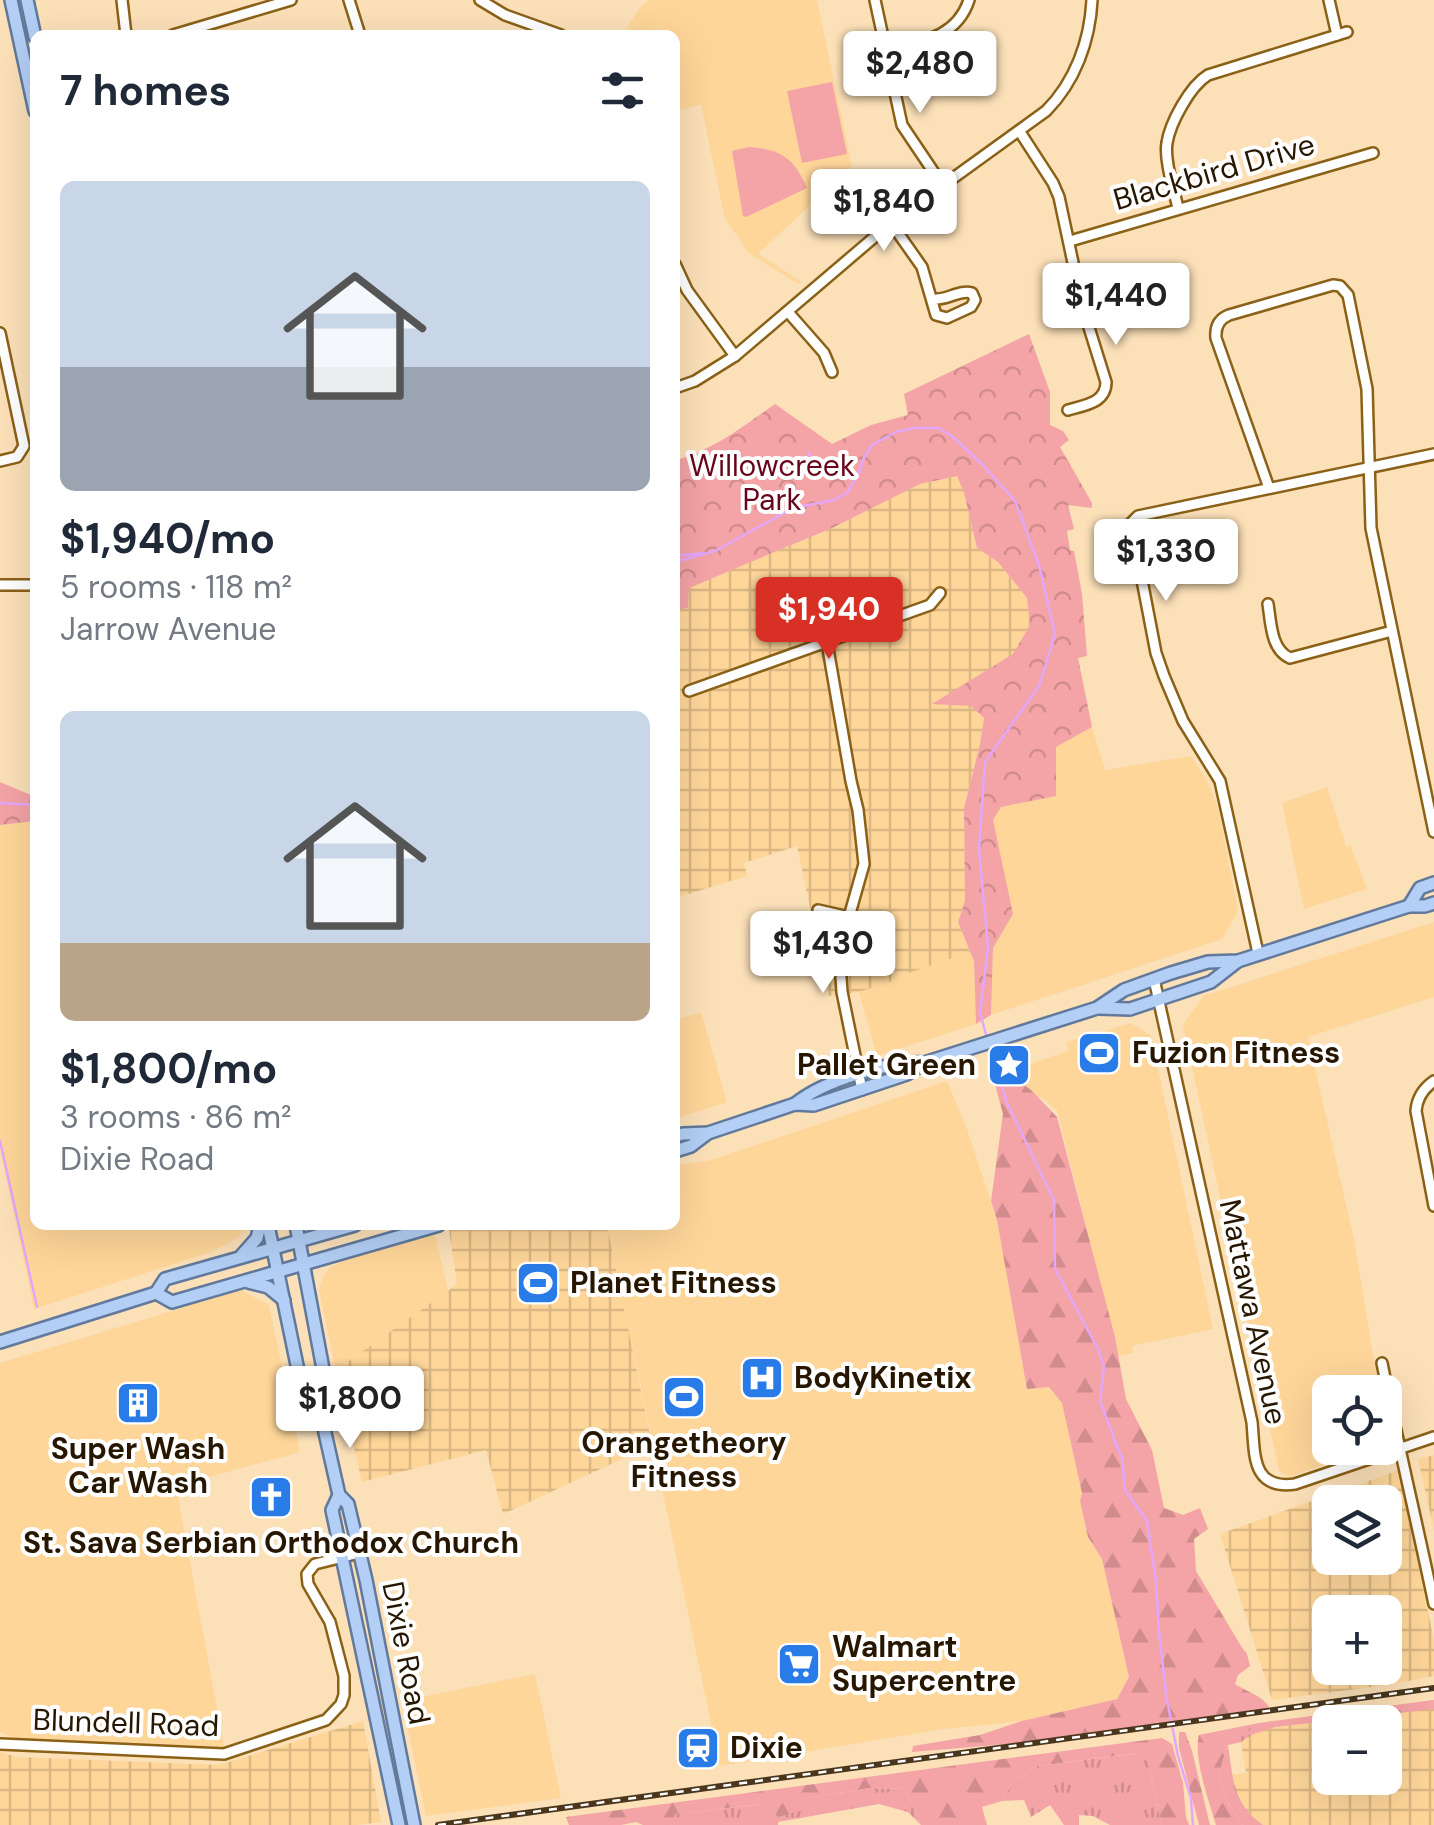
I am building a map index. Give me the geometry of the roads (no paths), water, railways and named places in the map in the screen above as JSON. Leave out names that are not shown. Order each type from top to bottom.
[{"type":"main road","points":[[11,0],[30,87]]},
{"type":"main road","points":[[27,0],[33,30]]},
{"type":"main road","points":[[1409,906],[1420,888],[1434,883]]},
{"type":"main road","points":[[795,1104],[814,1105],[862,1090],[907,1074],[924,1063],[1097,1008],[1124,990],[1208,962],[1238,960],[1409,906],[1434,903]]},
{"type":"main road","points":[[1097,1008],[1130,1009],[1210,982],[1238,960]]},
{"type":"main road","points":[[680,1135],[708,1133],[795,1104],[810,1092],[904,1062],[924,1063]]},
{"type":"main road","points":[[680,1150],[708,1133]]},
{"type":"main road","points":[[238,1258],[261,1230]]},
{"type":"main road","name":"Dixie Road","points":[[266,1230],[299,1376],[314,1396],[339,1495],[348,1504],[414,1825]]},
{"type":"main road","name":"Dixie Road","points":[[297,1230],[323,1369],[314,1396]]},
{"type":"main road","points":[[318,1230],[325,1234]]},
{"type":"main road","points":[[0,1342],[156,1293],[165,1279],[338,1230]]},
{"type":"main road","points":[[156,1293],[172,1302],[422,1230]]},
{"type":"main road","points":[[310,1293],[316,1275],[332,1256]]},
{"type":"main road","points":[[244,1281],[268,1286],[284,1300]]},
{"type":"main road","name":"Dixie Road","points":[[339,1495],[332,1510],[399,1825]]},
{"type":"street","points":[[122,0],[125,30]]},
{"type":"street","points":[[190,30],[290,0]]},
{"type":"street","points":[[349,0],[358,30]]},
{"type":"street","points":[[480,0],[543,30]]},
{"type":"street","points":[[875,0],[902,125],[943,186]]},
{"type":"street","points":[[886,51],[946,32],[960,19],[969,0]]},
{"type":"street","points":[[680,386],[696,381],[735,356],[891,223],[1054,104],[1085,43],[1092,0]]},
{"type":"street","points":[[1178,208],[1167,142],[1195,84],[1208,74],[1342,34],[1329,0]]},
{"type":"street","points":[[1020,132],[1057,190],[1082,305],[1107,387],[1098,400],[1068,410]]},
{"type":"street","name":"Blackbird Drive","points":[[1070,240],[1373,152]]},
{"type":"street","points":[[891,223],[926,275],[935,314],[945,319],[971,307],[975,300],[968,291],[933,299]]},
{"type":"street","points":[[680,275],[735,356]]},
{"type":"street","points":[[1268,488],[1216,329],[1230,315],[1342,286],[1348,293],[1363,363],[1371,528],[1434,832]]},
{"type":"street","points":[[788,312],[824,353],[832,372]]},
{"type":"street","points":[[0,461],[17,457],[24,446],[1,340]]},
{"type":"street","points":[[1258,954],[1220,781],[1183,721],[1156,653],[1131,524],[1138,516],[1434,454]]},
{"type":"street","points":[[0,585],[30,584]]},
{"type":"street","points":[[690,690],[930,606],[940,593]]},
{"type":"street","points":[[1268,604],[1277,648],[1290,658],[1392,631]]},
{"type":"street","points":[[827,642],[864,864],[840,963],[862,1090]]},
{"type":"street","points":[[818,910],[849,917]]},
{"type":"street","name":"Mattawa Avenue","points":[[1154,979],[1252,1422],[1257,1467],[1265,1480],[1280,1486],[1353,1465]]},
{"type":"street","points":[[1434,1081],[1423,1091],[1416,1111],[1434,1206]]},
{"type":"street","points":[[1382,1363],[1384,1375]]},
{"type":"street","name":"Mattawa Avenue","points":[[1402,1449],[1434,1437]]},
{"type":"street","points":[[1402,1463],[1434,1604]]},
{"type":"street","name":"Blundell Road","points":[[0,1744],[224,1754],[326,1720],[341,1704],[344,1676],[330,1622],[307,1577],[312,1566],[359,1553]]},
{"type":"waterway","points":[[680,561],[715,551],[793,508],[834,500],[847,493],[872,445],[896,432],[915,428],[939,428],[953,437],[1015,501],[1039,565],[1055,634],[1039,686],[985,762],[979,850],[988,947],[980,1013],[987,1038]]},
{"type":"waterway","points":[[809,452],[816,468],[827,476],[858,474]]},
{"type":"waterway","points":[[680,555],[703,553]]},
{"type":"waterway","points":[[0,803],[30,805]]},
{"type":"waterway","points":[[989,1046],[1007,1103],[1054,1200],[1055,1269],[1099,1351],[1104,1367],[1100,1401],[1122,1459],[1125,1490],[1147,1521],[1167,1700],[1191,1798],[1193,1825]]},
{"type":"waterway","points":[[0,1141],[37,1307]]},
{"type":"railway","points":[[438,1825],[1434,1688]]},
{"type":"place","name":"Fuzion Fitness","points":[[1099,1053]]},
{"type":"place","name":"Pallet Green","points":[[1009,1065]]},
{"type":"place","name":"Planet Fitness","points":[[538,1283]]},
{"type":"place","name":"BodyKinetix","points":[[762,1378]]},
{"type":"place","name":"Orangetheory Fitness","points":[[684,1397]]},
{"type":"place","name":"Super Wash Car Wash","points":[[138,1403]]},
{"type":"place","name":"St. Sava Serbian Orthodox Church","points":[[271,1497]]},
{"type":"place","name":"Walmart Supercentre","points":[[799,1664]]},
{"type":"place","name":"Dixie","points":[[698,1748]]},
{"type":"park label","name":"Willowcreek Park","points":[[772,483]]}]
